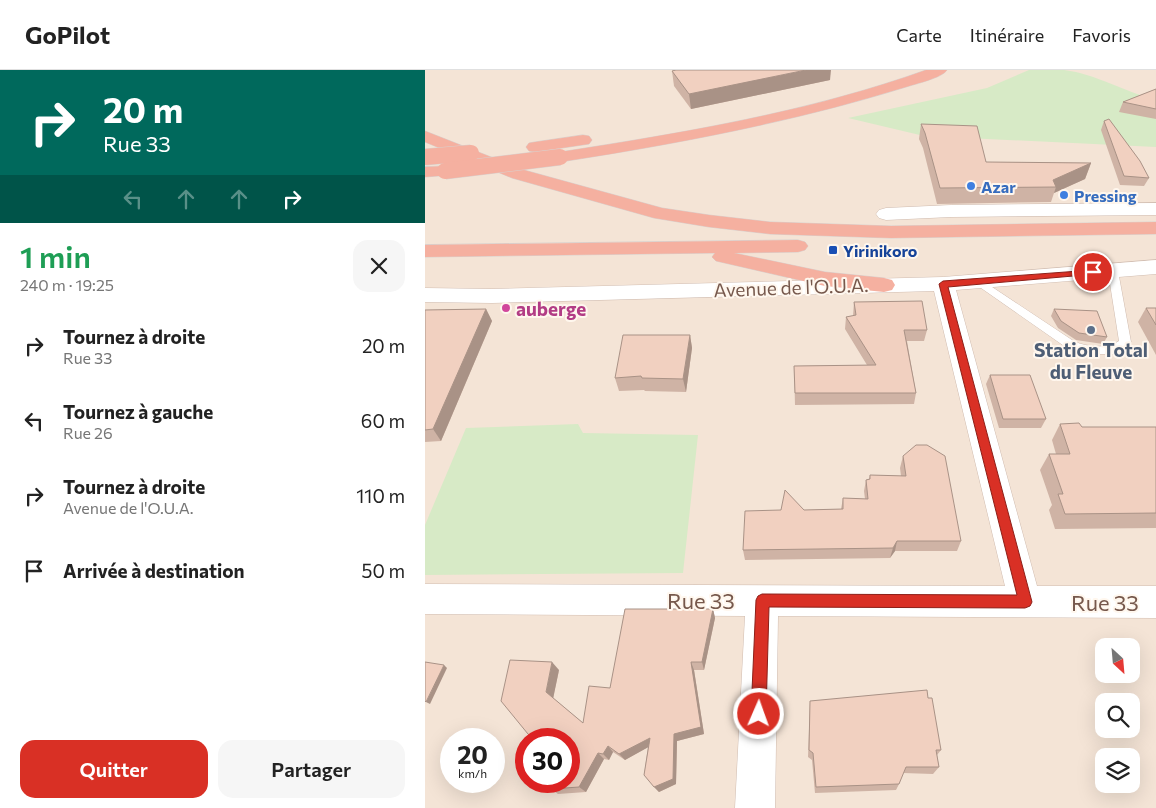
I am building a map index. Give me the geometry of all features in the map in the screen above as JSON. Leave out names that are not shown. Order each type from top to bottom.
[{"type":"highway","points":[[425,157],[614,136],[734,115],[827,94],[906,70]]},
{"type":"highway","points":[[425,172],[624,148],[745,125],[842,101],[911,81],[940,70]]},
{"type":"highway","points":[[425,136],[518,174],[615,203],[661,214],[770,228],[891,232],[1156,228]]},
{"type":"highway","points":[[770,228],[886,214]]},
{"type":"highway","points":[[425,251],[1156,240]]},
{"type":"highway","points":[[682,248],[825,279],[884,285]]},
{"type":"street","points":[[886,214],[951,211],[1156,209]]},
{"type":"street","name":"Avenue de l'O.U.A.","points":[[425,295],[492,296],[943,284],[1156,267]]},
{"type":"street","points":[[943,284],[1025,602]]},
{"type":"street","name":"Rue 33","points":[[425,599],[1156,602]]},
{"type":"street","points":[[755,808],[762,600]]},
{"type":"lane","points":[[976,282],[1071,345],[1083,350],[1115,350],[1125,342],[1113,271]]},
{"type":"shaded area","points":[[425,70],[1156,70],[1156,808],[425,808]]},
{"type":"green space","points":[[1029,70],[1076,72],[1156,100],[1156,147],[924,136],[848,118],[987,88]]},
{"type":"green space","points":[[578,424],[583,433],[698,435],[683,573],[425,575],[425,525],[466,428]]},
{"type":"building","points":[[806,70],[689,94],[672,71]]},
{"type":"building","points":[[1156,89],[1156,109],[1123,102]]},
{"type":"building","points":[[1109,119],[1140,161],[1149,178],[1124,176],[1104,121]]},
{"type":"building","points":[[921,124],[977,126],[986,162],[1091,163],[1053,180],[1056,187],[940,188]]},
{"type":"building","points":[[922,301],[927,330],[904,330],[916,393],[795,393],[794,366],[876,365],[846,317],[856,315],[854,302]]},
{"type":"building","points":[[1146,308],[1156,308],[1156,325]]},
{"type":"building","points":[[486,309],[433,429],[425,430],[425,310]]},
{"type":"building","points":[[1054,309],[1097,311],[1107,337],[1079,333],[1061,321]]},
{"type":"building","points":[[623,335],[690,335],[683,379],[642,378],[641,376],[615,378]]},
{"type":"building","points":[[990,375],[1030,375],[1046,419],[1003,419]]},
{"type":"building","points":[[1079,423],[1082,427],[1156,427],[1156,513],[1065,514],[1058,494],[1063,494],[1049,454],[1070,454],[1060,424]]},
{"type":"building","points":[[916,445],[927,445],[945,456],[961,541],[897,541],[893,548],[743,550],[745,511],[781,510],[785,490],[804,510],[843,509],[843,498],[868,499],[866,480],[870,479],[870,475],[906,476],[903,456]]},
{"type":"building","points":[[625,609],[713,609],[702,662],[691,662],[701,727],[674,734],[673,779],[654,787],[644,775],[650,738],[619,754],[608,746],[603,754],[598,753],[580,785],[580,728],[523,728],[501,701],[510,660],[552,662],[546,692],[583,723],[589,686],[610,688]]},
{"type":"building","points":[[425,662],[444,665],[426,702],[425,701]]},
{"type":"building","points":[[927,690],[928,698],[932,698],[941,750],[936,750],[939,767],[906,767],[899,784],[816,787],[813,753],[809,750],[810,701]]},
{"type":"place","name":"Azar","points":[[971,186]]},
{"type":"place","name":"Pressing","points":[[1064,195]]},
{"type":"place","name":"Yirinikoro","points":[[833,250]]},
{"type":"place","name":"auberge","points":[[506,308]]},
{"type":"place","name":"Station Total du Fleuve","points":[[1091,330]]},
{"type":"route","points":[[759,714],[762,600],[1025,602],[943,284],[1093,272]]}]
